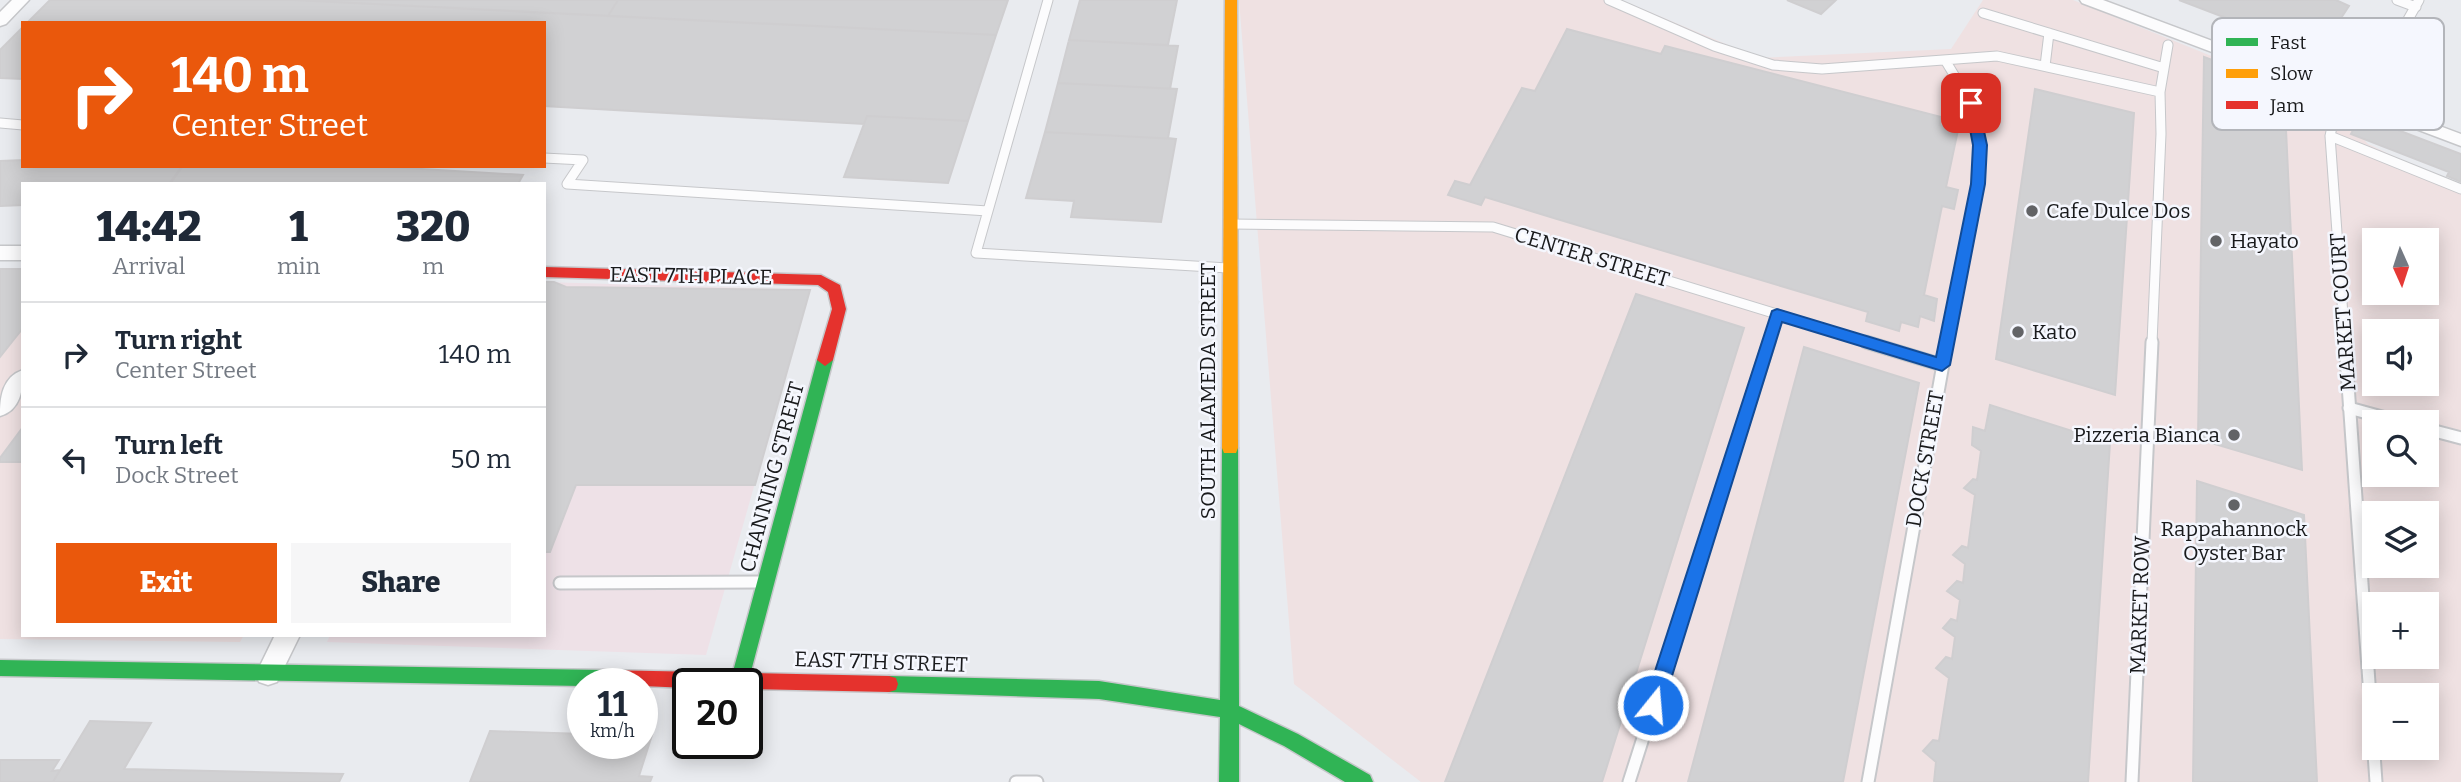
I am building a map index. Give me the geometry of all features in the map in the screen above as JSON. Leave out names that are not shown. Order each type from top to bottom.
[{"type":"main road","name":"SOUTH ALAMEDA STREET","points":[[1229,782],[1231,0]]},
{"type":"main road","name":"EAST 7TH PLACE","points":[[546,272],[807,278],[826,280],[836,287]]},
{"type":"main road","name":"CHANNING STREET","points":[[743,668],[839,309],[840,298],[836,287]]},
{"type":"main road","name":"EAST 7TH STREET","points":[[0,668],[672,678]]},
{"type":"main road","name":"EAST 7TH STREET","points":[[763,680],[1099,690],[1228,710],[1291,740],[1363,782]]},
{"type":"street","points":[[0,21],[21,0]]},
{"type":"street","points":[[2088,0],[2212,47]]},
{"type":"street","points":[[2435,130],[2461,140]]},
{"type":"street","points":[[0,253],[21,254]]},
{"type":"street","points":[[0,408],[12,386]]},
{"type":"street","points":[[268,674],[287,637]]},
{"type":"lane","points":[[1048,0],[976,253],[1230,268]]},
{"type":"lane","points":[[1609,0],[1714,46],[1773,65],[1822,69],[1997,56],[2160,92]]},
{"type":"lane","points":[[2397,0],[2418,3]]},
{"type":"lane","points":[[1983,13],[2164,68]]},
{"type":"lane","points":[[2045,66],[2049,33]]},
{"type":"lane","name":"MARKET ROW","points":[[2132,782],[2161,144],[2160,92],[2168,45]]},
{"type":"lane","name":"DOCK STREET","points":[[1868,782],[1942,365],[1975,204],[1980,145],[1971,103],[1945,60]]},
{"type":"lane","points":[[0,124],[21,125]]},
{"type":"lane","name":"MARKET COURT","points":[[2331,130],[2376,782]]},
{"type":"lane","points":[[2330,135],[2461,189]]},
{"type":"lane","points":[[546,158],[583,160],[567,184],[988,211]]},
{"type":"lane","name":"CENTER STREET","points":[[1229,224],[1493,227],[1942,365]]},
{"type":"lane","points":[[1629,782],[1777,315]]},
{"type":"lane","points":[[2349,408],[2362,412]]},
{"type":"lane","points":[[2439,432],[2461,438]]},
{"type":"lane","points":[[559,583],[765,582]]},
{"type":"lane","points":[[1016,782],[1037,782]]},
{"type":"shaded area","points":[[1239,0],[1621,0],[1759,58],[1951,49],[1983,0],[2073,0],[2212,56],[2212,130],[2355,130],[2368,144],[2461,188],[2461,782],[1421,782],[1294,684]]},
{"type":"shaded area","points":[[546,282],[810,290],[706,655],[327,642],[329,637],[546,637]]},
{"type":"shaded area","points":[[21,320],[21,637],[243,637],[240,642],[0,639],[0,321]]},
{"type":"building","points":[[50,0],[294,0],[996,35],[968,121],[867,116],[864,124],[546,106],[546,21],[29,21]]},
{"type":"building","points":[[294,0],[618,0],[608,16]]},
{"type":"building","points":[[618,0],[1008,0],[996,35],[608,16]]},
{"type":"building","points":[[1080,0],[1177,0],[1168,45],[1069,40]]},
{"type":"building","points":[[1787,0],[1836,0],[1821,14]]},
{"type":"building","points":[[2179,0],[2336,0],[2349,6],[2341,18],[2226,18]]},
{"type":"building","points":[[21,29],[21,79],[0,78],[0,50]]},
{"type":"building","points":[[1567,29],[1661,54],[1665,46],[1941,117],[1940,125],[1958,130],[1946,187],[1958,190],[1954,209],[1942,206],[1924,295],[1937,299],[1934,321],[1920,316],[1918,327],[1901,322],[1899,331],[1866,321],[1868,312],[1485,197],[1481,205],[1448,195],[1455,181],[1470,185],[1522,88],[1535,91]]},
{"type":"building","points":[[1069,40],[1178,46],[1170,89],[1058,83]]},
{"type":"building","points":[[2204,57],[2212,60],[2212,130],[2286,130],[2302,470],[2198,439]]},
{"type":"building","points":[[1058,83],[1177,89],[1168,138],[1176,139],[1045,132]]},
{"type":"building","points":[[2035,89],[2134,113],[2115,395],[1996,359]]},
{"type":"building","points":[[867,116],[968,121],[948,183],[844,177]]},
{"type":"building","points":[[2353,130],[2398,130],[2461,154],[2461,182],[2447,176],[2449,172],[2351,134]]},
{"type":"building","points":[[1045,132],[1176,139],[1161,222],[1071,217],[1074,201],[1026,198]]},
{"type":"building","points":[[21,160],[21,168],[181,168],[170,182],[21,182],[21,205],[0,206],[0,161]]},
{"type":"building","points":[[182,168],[405,168],[523,175],[519,182],[171,182]]},
{"type":"building","points":[[0,269],[21,269],[21,331],[0,357]]},
{"type":"building","points":[[546,282],[566,287],[810,290],[755,485],[576,485],[550,552],[546,552]]},
{"type":"building","points":[[1636,294],[1744,328],[1602,782],[1445,782]]},
{"type":"building","points":[[1804,347],[1919,383],[1843,782],[1688,782]]},
{"type":"building","points":[[1990,405],[2110,443],[2088,782],[1934,782],[1936,762],[1923,751],[1933,740],[1939,741],[1949,678],[1936,668],[1946,657],[1952,659],[1955,637],[1943,628],[1951,619],[1957,621],[1960,600],[1947,591],[1957,581],[1963,583],[1965,564],[1953,555],[1962,546],[1968,548],[1975,495],[1964,488],[1973,479],[1977,480],[1981,451],[1972,445],[1973,427],[1985,431]]},
{"type":"building","points":[[21,430],[21,462],[0,462],[0,458]]},
{"type":"building","points":[[2197,481],[2304,515],[2317,782],[2193,782]]},
{"type":"building","points":[[90,721],[151,723],[124,769],[343,774],[339,782],[53,782]]},
{"type":"building","points":[[490,731],[567,733],[567,759],[644,759],[639,776],[652,777],[650,782],[470,782]]},
{"type":"building","points":[[0,760],[59,760],[52,771],[60,770],[53,782],[0,782]]},
{"type":"traffic: fast","points":[[743,668],[825,360]]},
{"type":"traffic: fast","points":[[1229,782],[1230,448]]},
{"type":"traffic: fast","points":[[0,668],[567,677]]},
{"type":"traffic: fast","points":[[889,684],[1099,690],[1228,710],[1291,740],[1363,782]]},
{"type":"traffic: slow","points":[[1230,448],[1231,0]]},
{"type":"traffic: jam","points":[[546,272],[821,280],[835,289],[839,309],[825,360]]},
{"type":"traffic: jam","points":[[658,679],[889,684]]},
{"type":"place","name":"Cafe Dulce Dos","points":[[2032,211]]},
{"type":"place","name":"Hayato","points":[[2216,241]]},
{"type":"place","name":"Kato","points":[[2018,332]]},
{"type":"place","name":"Pizzeria Bianca","points":[[2234,435]]},
{"type":"place","name":"Rappahannock Oyster Bar","points":[[2234,505]]},
{"type":"route","points":[[1653,705],[1777,315],[1942,365],[1978,184],[1980,145],[1971,103]]}]
